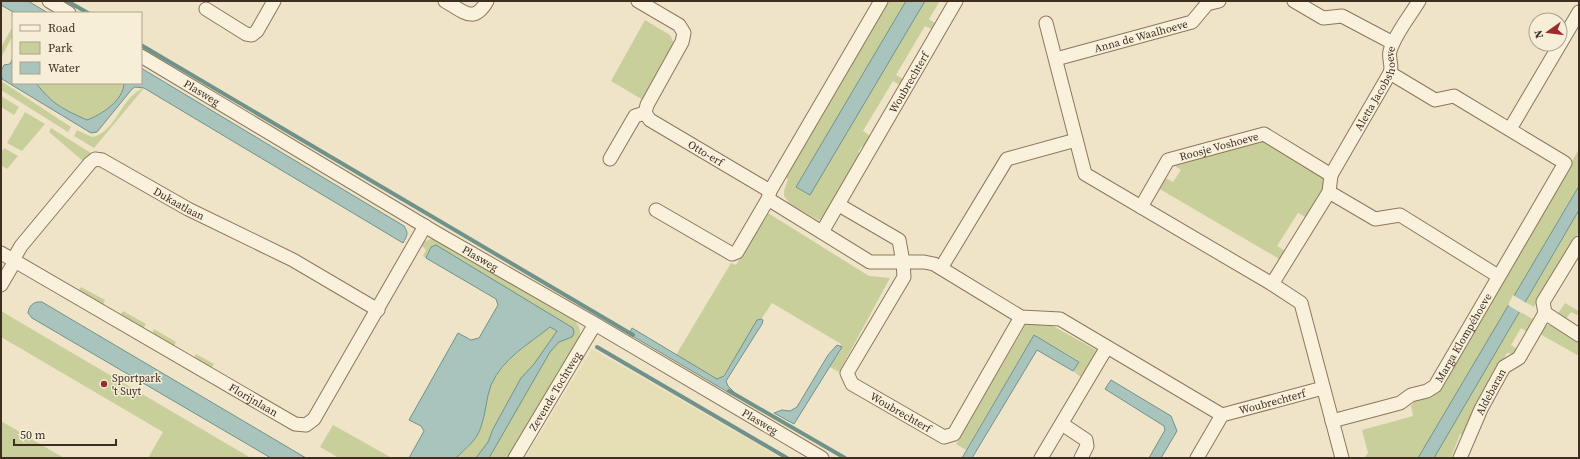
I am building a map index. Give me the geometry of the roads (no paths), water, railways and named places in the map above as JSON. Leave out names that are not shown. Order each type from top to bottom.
[{"type":"street","points":[[48,1],[67,12]]},
{"type":"street","points":[[206,9],[246,34],[252,35],[258,31],[274,1]]},
{"type":"street","points":[[445,1],[469,15],[476,14],[482,10],[487,1]]},
{"type":"street","points":[[610,159],[635,116],[645,113],[647,105],[682,42],[684,33],[679,25],[638,1]]},
{"type":"street","points":[[656,210],[732,254],[737,252],[882,1]]},
{"type":"street","name":"Woubrechterf","points":[[822,232],[956,1]]},
{"type":"street","name":"Anna de Waalhoeve","points":[[1056,59],[1192,22],[1207,4],[1219,1]]},
{"type":"street","points":[[1294,1],[1323,18],[1342,16],[1393,43]]},
{"type":"street","name":"Aletta Jacobshoeve","points":[[1331,175],[1390,73],[1392,67],[1390,52],[1393,43],[1419,1]]},
{"type":"street","points":[[1510,128],[1579,12]]},
{"type":"street","points":[[1046,23],[1085,174],[1272,284],[1300,303],[1342,458]]},
{"type":"street","name":"Plasweg","points":[[142,57],[425,226],[822,458]]},
{"type":"street","name":"Marga Klompéhoeve","points":[[1332,421],[1400,403],[1411,395],[1427,391],[1435,386],[1565,163],[1510,128],[1454,96],[1435,100],[1390,73]]},
{"type":"street","name":"Otto-erf","points":[[645,113],[650,120],[769,195]]},
{"type":"street","name":"Roosje Voshoeve","points":[[1141,207],[1168,160],[1264,134],[1331,175]]},
{"type":"street","points":[[941,268],[1007,159],[1076,140]]},
{"type":"street","name":"Dukaatlaan","points":[[14,260],[21,246],[90,163],[96,159],[102,160],[188,209],[293,260],[378,310]]},
{"type":"street","points":[[1272,284],[1329,192],[1331,175]]},
{"type":"street","points":[[1329,192],[1375,219],[1400,215],[1498,276]]},
{"type":"street","points":[[769,195],[822,232],[870,262],[924,262],[934,264],[1021,317],[1060,319],[1222,415],[1197,458]]},
{"type":"street","name":"Woubrechterf","points":[[839,205],[898,240],[903,262],[904,277],[847,373],[852,384],[944,437],[954,434],[1021,317]]},
{"type":"street","name":"Florijnlaan","points":[[1,253],[295,424],[306,425],[314,419],[425,226]]},
{"type":"street","points":[[1579,244],[1543,302],[1545,313],[1579,335]]},
{"type":"street","points":[[1,285],[14,260]]},
{"type":"street","name":"Aldebaran","points":[[1460,458],[1481,409],[1504,367],[1519,358],[1545,313]]},
{"type":"street","name":"Zevende Tochtweg","points":[[515,458],[595,324]]},
{"type":"street","points":[[1041,458],[1107,347]]},
{"type":"street","name":"Woubrechterf","points":[[1222,415],[1324,388]]},
{"type":"street","points":[[1062,424],[1086,440],[1087,446],[1081,458]]},
{"type":"water","points":[[1,1],[28,1],[46,12],[13,12],[1,5]]},
{"type":"water","points":[[906,1],[925,1],[810,195],[796,187]]},
{"type":"water","points":[[12,60],[12,84],[37,84],[48,97],[59,106],[87,120],[105,111],[111,106],[120,95],[124,84],[142,84],[142,69],[404,226],[407,233],[406,238],[403,243],[144,88],[135,87],[132,89],[97,132],[91,133],[2,79],[1,71],[4,65],[10,64]]},
{"type":"water","points":[[1579,186],[1579,210],[1434,458],[1418,458]]},
{"type":"water","points":[[436,245],[573,328],[574,333],[572,337],[559,342],[550,352],[489,458],[476,458],[488,442],[493,429],[521,378],[534,364],[557,331],[550,327],[517,352],[502,367],[491,385],[483,422],[477,436],[456,458],[409,458],[424,431],[421,426],[409,420],[458,333],[471,340],[479,338],[498,305],[496,299],[426,258],[431,247]]},
{"type":"water","points":[[37,302],[42,302],[306,458],[271,458],[32,318],[28,313],[29,309]]},
{"type":"water","points":[[757,320],[763,320],[762,324],[726,381],[728,386],[734,392],[731,394],[629,334],[632,328],[717,379],[724,376]]},
{"type":"water","points":[[1034,335],[1079,362],[1073,371],[1037,350],[972,458],[962,458]]},
{"type":"water","points":[[837,345],[842,347],[794,424],[774,413],[782,410],[790,411],[797,407],[828,355]]},
{"type":"water","points":[[1111,380],[1171,416],[1177,431],[1161,458],[1149,458],[1165,430],[1164,426],[1105,389]]},
{"type":"waterway","points":[[67,1],[86,12]]},
{"type":"waterway","points":[[142,46],[633,335]]},
{"type":"waterway","points":[[597,347],[787,458]]},
{"type":"waterway","points":[[729,391],[845,458]]},
{"type":"place","name":"Sportpark 't Suyt","points":[[104,384]]}]
